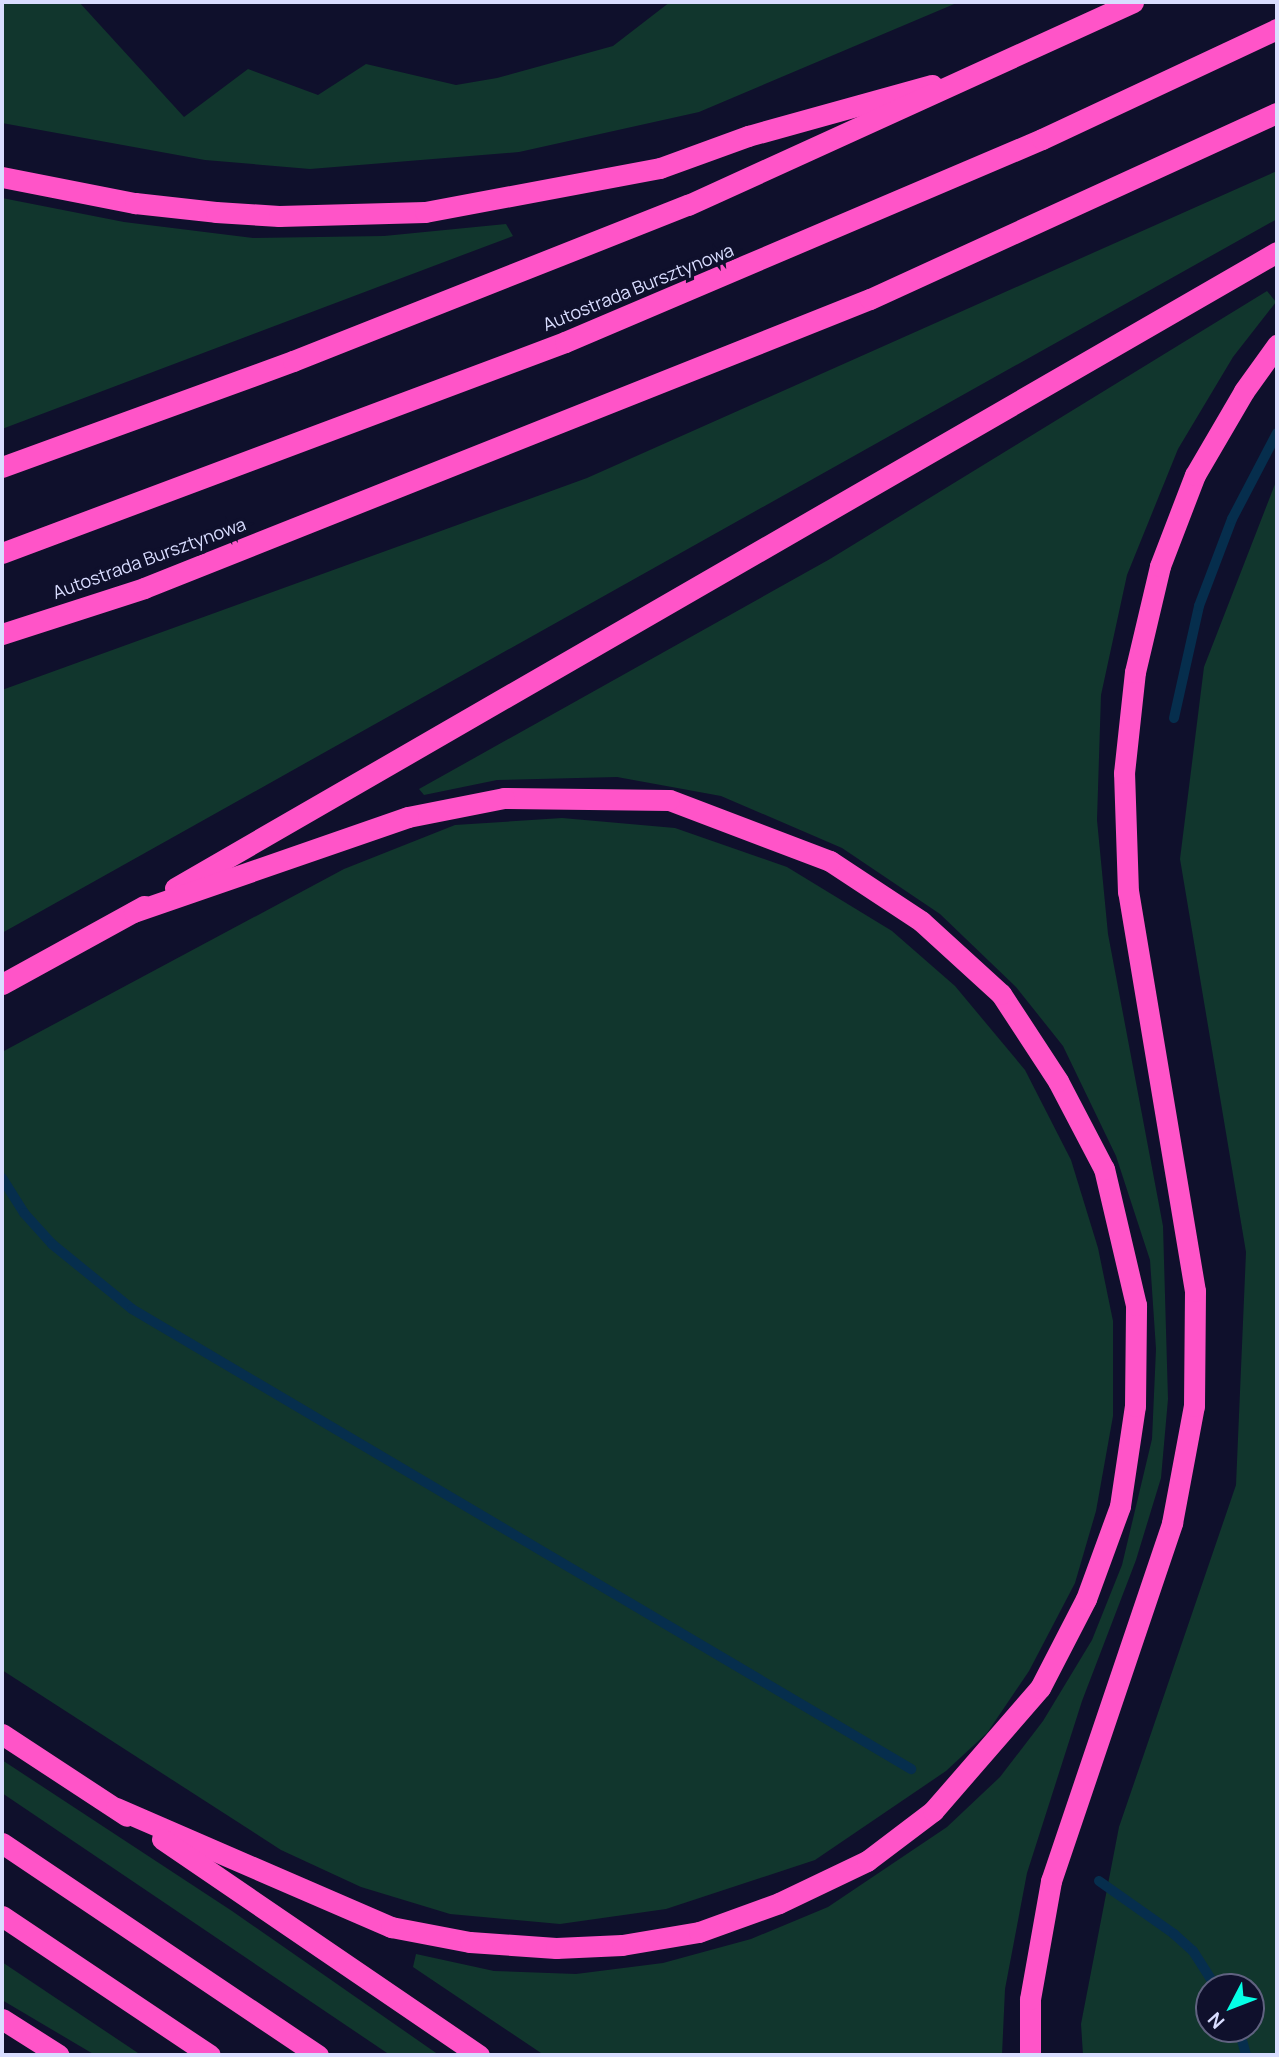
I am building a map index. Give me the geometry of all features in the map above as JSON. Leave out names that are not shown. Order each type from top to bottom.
[{"type":"highway","points":[[2,467],[293,361],[676,210],[999,66],[1133,2]]},
{"type":"highway","name":"Autostrada Bursztynowa","points":[[2,553],[565,342],[1004,155],[1277,29]]},
{"type":"highway","points":[[2,177],[135,203],[216,212],[279,216],[425,212],[660,168],[748,136],[999,66]]},
{"type":"highway","name":"Autostrada Bursztynowa","points":[[2,634],[144,588],[870,299],[1277,113]]},
{"type":"highway","points":[[2,984],[135,912],[1277,252]]},
{"type":"highway","points":[[1030,2055],[1030,1998],[1051,1881],[1172,1523],[1194,1406],[1195,1291],[1128,892],[1124,773],[1135,672],[1160,566],[1195,475],[1244,391],[1277,345]]},
{"type":"highway","points":[[116,1808],[391,1927],[470,1942],[556,1948],[622,1945],[699,1932],[779,1903],[867,1861],[933,1811],[1040,1688],[1086,1599],[1121,1506],[1136,1406],[1136,1305],[1107,1182],[1058,1081],[1001,994],[921,921],[830,861],[669,800],[504,798],[408,817],[135,912]]},
{"type":"highway","points":[[2,1734],[116,1808],[479,2055]]},
{"type":"highway","points":[[2,1843],[318,2055]]},
{"type":"highway","points":[[2,1916],[210,2055]]},
{"type":"highway","points":[[2,2019],[59,2055]]},
{"type":"green space","points":[[2,2],[79,2],[184,117],[248,69],[318,95],[366,64],[456,85],[497,78],[613,46],[670,2],[959,2],[699,112],[519,152],[310,169],[205,160],[2,123]]},
{"type":"green space","points":[[1277,171],[1277,219],[2,933],[2,690],[587,478]]},
{"type":"green space","points":[[2,198],[124,222],[253,238],[384,236],[506,224],[513,236],[2,429]]},
{"type":"green space","points":[[1267,291],[1276,302],[1233,357],[1178,449],[1127,575],[1101,695],[1097,820],[1108,934],[1163,1226],[1168,1399],[1161,1478],[1136,1560],[1082,1701],[1027,1873],[1005,1989],[1002,2055],[544,2055],[413,1967],[416,1954],[494,1971],[576,1974],[663,1963],[751,1939],[828,1907],[947,1827],[1000,1777],[1043,1721],[1092,1640],[1122,1565],[1152,1439],[1156,1349],[1150,1260],[1116,1156],[1063,1046],[1016,987],[940,914],[842,848],[721,796],[617,777],[497,780],[424,795],[419,789],[830,559]]},
{"type":"green space","points":[[1277,479],[1277,2055],[1083,2055],[1081,2024],[1119,1827],[1236,1485],[1246,1252],[1180,859],[1204,667]]},
{"type":"green space","points":[[562,818],[675,828],[787,867],[892,931],[955,986],[1025,1070],[1071,1160],[1098,1248],[1113,1321],[1113,1416],[1096,1511],[1075,1583],[1029,1671],[987,1733],[946,1771],[815,1860],[666,1909],[560,1924],[450,1914],[361,1887],[281,1850],[2,1670],[2,1052],[344,869],[455,825]]},
{"type":"green space","points":[[2,1760],[232,1911],[439,2055],[390,2055],[2,1793]]},
{"type":"green space","points":[[2,1962],[141,2055],[95,2055],[2,2000]]},
{"type":"waterway","points":[[1174,718],[1199,606],[1232,519],[1277,433]]},
{"type":"waterway","points":[[2,1178],[24,1213],[52,1244],[132,1309],[911,1769]]},
{"type":"waterway","points":[[1099,1881],[1174,1934],[1193,1951],[1207,1973]]},
{"type":"waterway","points":[[1243,2043],[1246,2055]]}]
